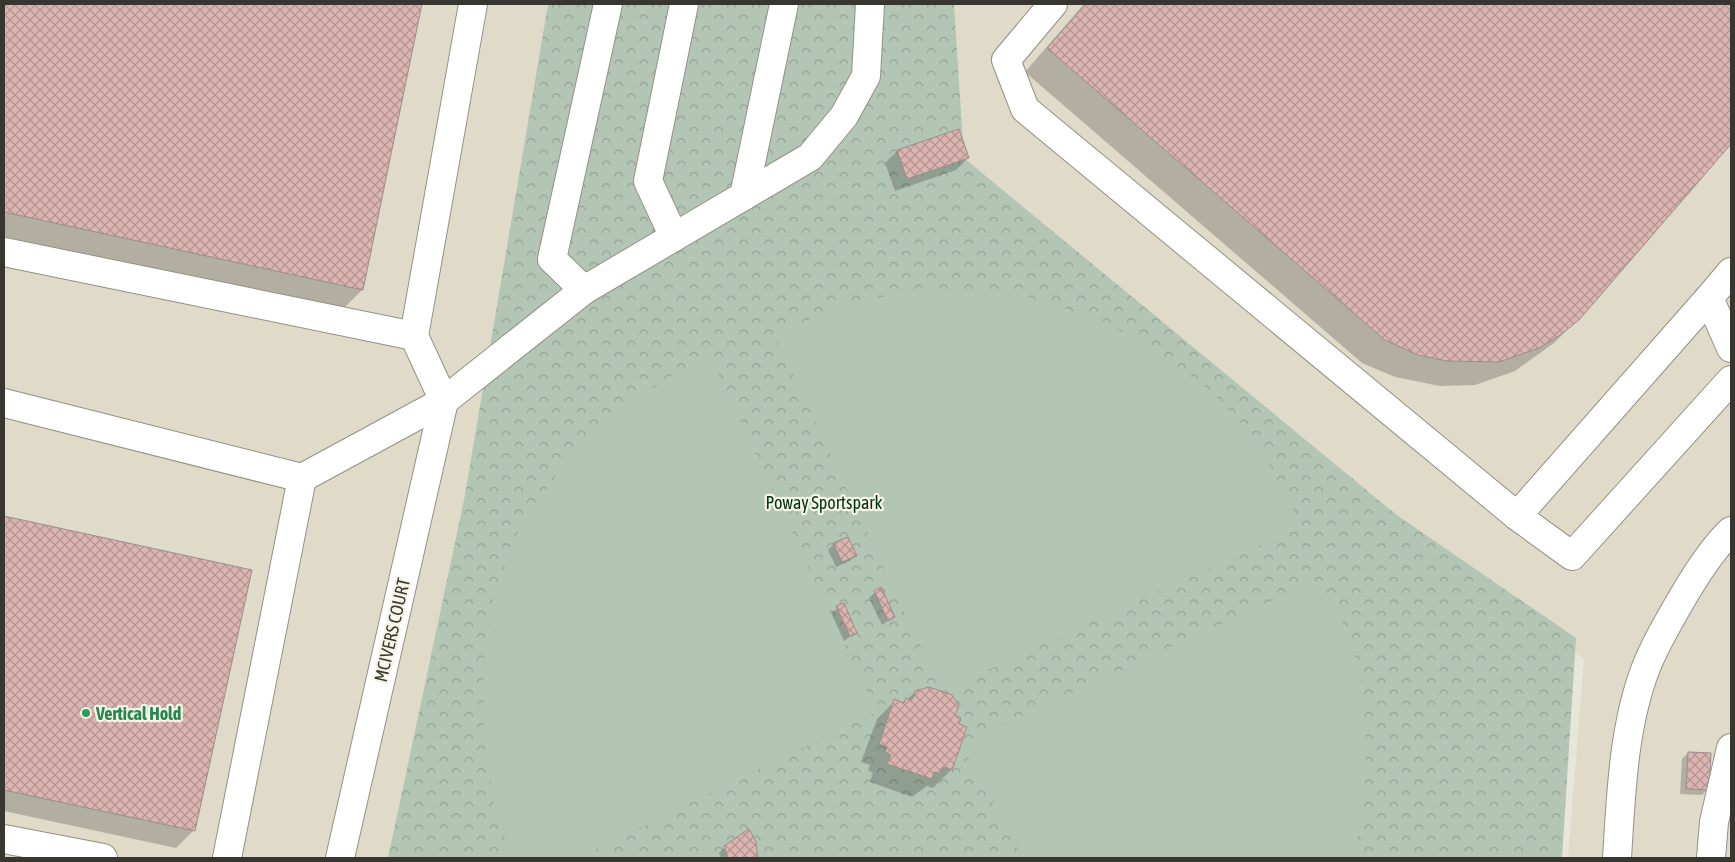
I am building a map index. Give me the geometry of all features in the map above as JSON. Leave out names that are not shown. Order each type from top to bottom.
[{"type":"street","points":[[444,401],[414,336],[473,4]]},
{"type":"street","points":[[584,290],[552,259],[608,4]]},
{"type":"street","points":[[674,237],[648,181],[684,4]]},
{"type":"street","points":[[744,196],[784,4]]},
{"type":"street","points":[[4,403],[302,478],[444,401],[584,290],[810,157],[844,116],[866,76],[870,4]]},
{"type":"street","points":[[1053,4],[1006,60],[1026,108],[1517,516],[1572,556],[1731,380]]},
{"type":"street","points":[[4,252],[414,336]]},
{"type":"street","points":[[1517,516],[1731,272]]},
{"type":"street","points":[[1709,298],[1731,348]]},
{"type":"street","name":"MCIVERS COURT","points":[[340,858],[444,401]]},
{"type":"street","points":[[227,858],[302,478]]},
{"type":"street","points":[[1617,858],[1622,779],[1632,718],[1645,670],[1671,616],[1696,574],[1731,531]]},
{"type":"street","points":[[1711,858],[1714,822],[1731,748]]},
{"type":"street","points":[[4,839],[102,858]]},
{"type":"shaded area","points":[[4,4],[548,4],[464,500],[388,858],[4,858]]},
{"type":"shaded area","points":[[954,4],[1731,4],[1731,858],[1568,858],[1584,659],[1398,516],[964,158]]},
{"type":"green space","name":"Poway Sportspark","points":[[548,4],[954,4],[964,158],[1398,516],[1576,638],[1562,858],[388,858],[464,500]]},
{"type":"green space","points":[[945,289],[1027,297],[1101,320],[1159,353],[1210,390],[1253,436],[1302,526],[942,691],[774,334],[859,300]]},
{"type":"green space","points":[[711,358],[876,712],[578,858],[517,858],[497,824],[484,739],[483,666],[495,591],[520,528],[563,465],[614,415],[668,378]]},
{"type":"green space","points":[[1320,579],[1347,633],[1361,685],[1366,745],[1365,776],[1363,806],[1352,858],[1023,858],[961,744]]},
{"type":"building","points":[[4,4],[422,4],[363,290],[4,212]]},
{"type":"building","points":[[1086,4],[1731,4],[1731,144],[1579,320],[1559,336],[1539,348],[1499,362],[1447,361],[1418,355],[1385,340],[1047,48]]},
{"type":"building","points":[[959,129],[969,158],[907,179],[897,150]]},
{"type":"building","points":[[4,516],[252,570],[195,831],[4,790]]},
{"type":"building","points":[[848,537],[857,556],[842,562],[833,543]]},
{"type":"building","points":[[881,587],[895,617],[888,621],[874,591]]},
{"type":"building","points":[[844,603],[857,633],[850,636],[836,606]]},
{"type":"building","points":[[929,687],[952,695],[959,706],[955,715],[961,718],[959,724],[967,727],[952,770],[943,767],[940,774],[934,772],[932,779],[887,764],[891,755],[885,752],[887,747],[879,744],[894,699],[904,703],[906,698],[912,700],[915,691]]},
{"type":"building","points":[[1688,752],[1711,753],[1709,790],[1686,789]]},
{"type":"building","points":[[749,829],[756,842],[758,858],[728,858],[724,846]]},
{"type":"place","name":"Vertical Hold","points":[[86,713]]}]
